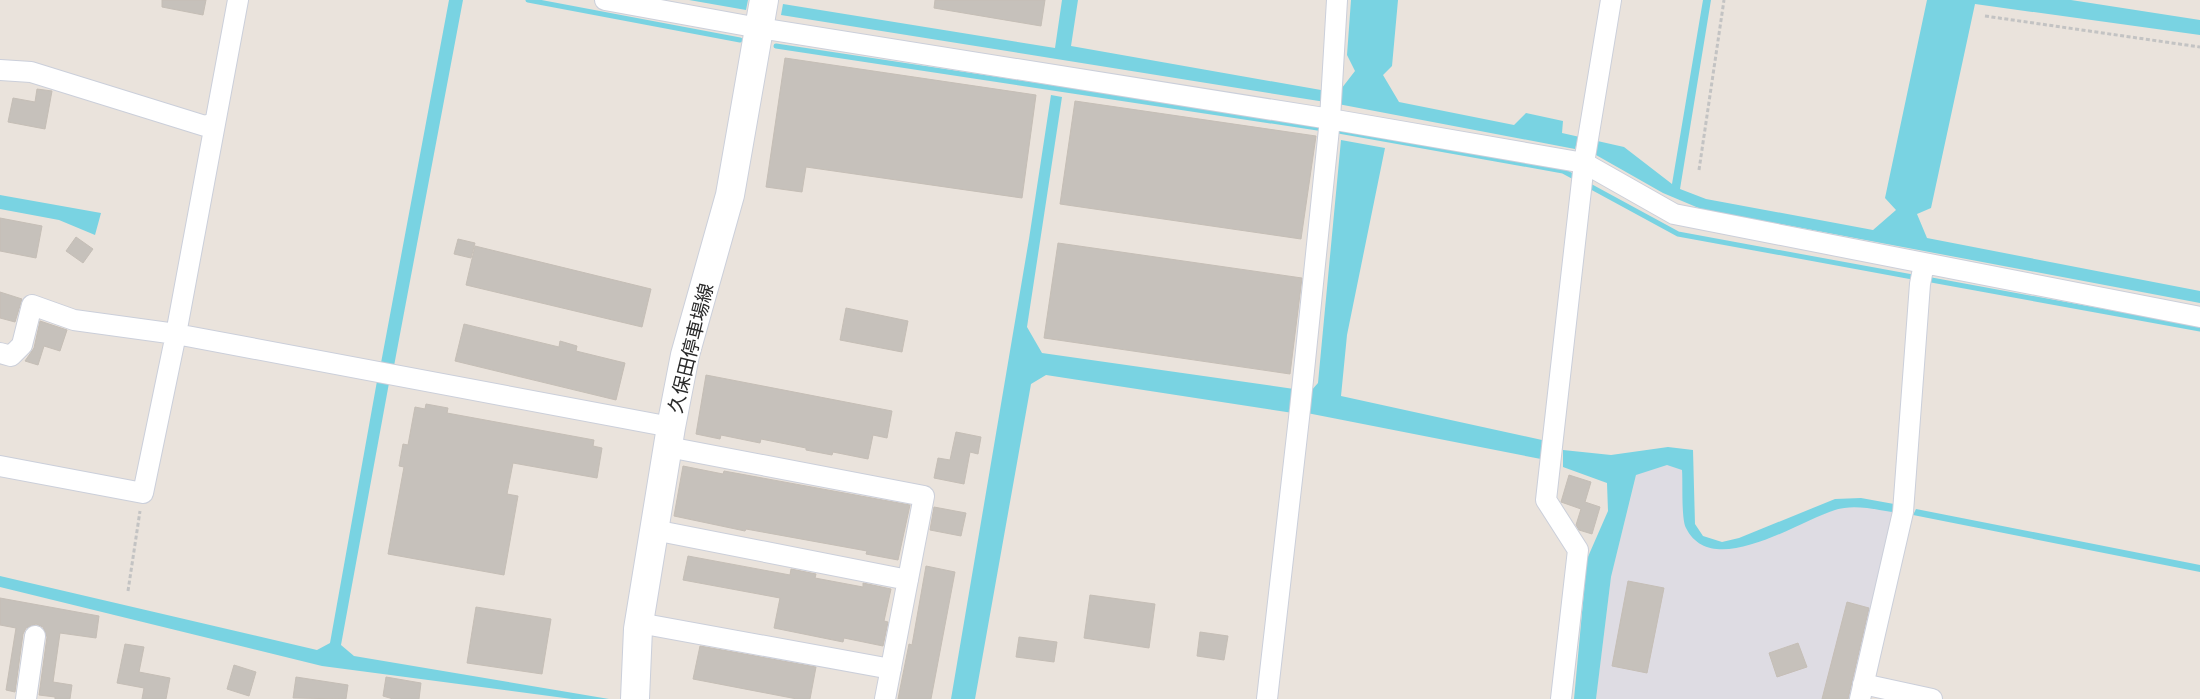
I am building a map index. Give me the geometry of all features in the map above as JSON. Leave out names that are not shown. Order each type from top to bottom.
[{"type":"main road","name":"久保田停車場線","points":[[635,699],[639,623],[669,437],[685,355],[730,195],[764,0]]},
{"type":"street","points":[[0,466],[142,493],[176,334],[238,0]]},
{"type":"street","points":[[605,0],[759,28],[1584,161],[1674,214],[1922,274],[2200,317]]},
{"type":"street","points":[[1267,699],[1301,402],[1330,121],[1337,0]]},
{"type":"street","points":[[1561,699],[1578,550],[1546,500],[1584,161],[1611,0]]},
{"type":"street","points":[[0,70],[31,72],[205,126],[214,123]]},
{"type":"street","points":[[1922,274],[1904,512],[1862,692],[1932,699]]},
{"type":"street","points":[[0,353],[11,356],[22,345],[32,304],[74,320],[176,334],[385,373],[924,496],[885,699]]},
{"type":"street","points":[[654,530],[908,580]]},
{"type":"street","points":[[639,623],[891,668]]},
{"type":"street","points":[[26,699],[34,636]]},
{"type":"path","points":[[1699,170],[1724,0]]},
{"type":"path","points":[[1986,16],[2200,47]]},
{"type":"path","points":[[128,591],[142,493]]},
{"type":"shaded area","points":[[1632,460],[1687,460],[1692,534],[1730,548],[1844,501],[1893,508],[1892,512],[1896,517],[1854,699],[1596,699],[1611,577],[1636,476]]},
{"type":"water","points":[[449,0],[463,0],[394,366],[381,363]]},
{"type":"water","points":[[689,0],[748,0],[746,10]]},
{"type":"water","points":[[1062,0],[1078,0],[1071,46],[1338,93],[1355,71],[1347,55],[1351,0],[1398,0],[1392,66],[1383,75],[1399,102],[1514,125],[1526,113],[1563,121],[1562,133],[1624,147],[1672,184],[1703,0],[1711,0],[1680,189],[1706,199],[1873,230],[1896,210],[1885,198],[1927,0],[2071,0],[2200,20],[2200,35],[1975,4],[1931,208],[1917,214],[1927,238],[2200,291],[2200,303],[1701,209],[1663,193],[1596,155],[1596,147],[1577,142],[1575,149],[1338,104],[781,15],[783,4],[1055,48]]},
{"type":"water","points":[[1051,95],[1062,97],[1027,327],[1042,353],[1294,389],[1293,413],[1046,375],[1031,384],[975,699],[951,699],[1029,239]]},
{"type":"water","points":[[1341,140],[1385,148],[1347,335],[1341,396],[1542,440],[1541,459],[1307,413],[1310,392],[1318,383]]},
{"type":"water","points":[[0,195],[101,213],[95,235],[59,220],[0,209]]},
{"type":"water","points":[[377,381],[389,383],[341,645],[354,656],[609,699],[572,699],[322,666],[0,587],[0,576],[317,650],[330,643]]},
{"type":"water","points":[[1668,447],[1693,450],[1695,524],[1703,536],[1722,542],[1739,538],[1835,499],[1861,498],[1894,504],[1892,512],[1863,508],[1842,508],[1756,543],[1735,548],[1715,549],[1698,543],[1686,528],[1683,509],[1682,470],[1667,465],[1636,475],[1611,577],[1596,699],[1574,699],[1587,559],[1608,511],[1607,483],[1563,467],[1563,450],[1611,455]]},
{"type":"water","points":[[1916,509],[2200,565],[2200,572],[1913,515]]},
{"type":"building","points":[[162,0],[206,0],[203,15],[162,7]]},
{"type":"building","points":[[935,0],[1045,0],[1041,26],[934,8]]},
{"type":"building","points":[[785,58],[1036,95],[1022,198],[806,167],[802,192],[766,187]]},
{"type":"building","points":[[37,89],[52,91],[45,129],[8,122],[13,98],[35,102]]},
{"type":"building","points":[[1075,101],[1316,136],[1301,239],[1060,204]]},
{"type":"building","points":[[0,218],[42,226],[36,258],[0,251]]},
{"type":"building","points":[[76,237],[93,249],[83,263],[66,251]]},
{"type":"building","points":[[458,239],[475,243],[471,258],[454,254]]},
{"type":"building","points":[[1058,243],[1302,278],[1290,374],[1044,338]]},
{"type":"building","points":[[475,246],[651,289],[642,327],[466,285]]},
{"type":"building","points":[[0,292],[22,299],[15,322],[0,318]]},
{"type":"building","points":[[846,308],[908,321],[902,352],[840,340]]},
{"type":"building","points":[[40,321],[67,330],[60,351],[44,346],[38,365],[25,361],[34,348]]},
{"type":"building","points":[[464,324],[559,347],[560,341],[577,346],[576,351],[625,363],[616,400],[455,361]]},
{"type":"building","points":[[706,375],[892,411],[887,438],[873,435],[868,459],[833,452],[832,455],[761,439],[760,443],[721,435],[720,439],[696,434]]},
{"type":"building","points":[[426,404],[448,408],[447,413],[594,440],[593,446],[602,448],[597,478],[513,463],[507,494],[518,496],[504,575],[388,554],[404,467],[399,466],[403,444],[408,445],[415,407],[425,409]]},
{"type":"building","points":[[956,432],[981,437],[978,454],[970,452],[964,484],[934,478],[938,458],[950,460]]},
{"type":"building","points":[[683,466],[723,474],[724,471],[910,505],[898,560],[866,554],[867,551],[746,529],[745,531],[674,516]]},
{"type":"building","points":[[1569,475],[1591,482],[1585,502],[1600,507],[1592,534],[1579,530],[1576,525],[1581,509],[1561,502]]},
{"type":"building","points":[[934,507],[966,513],[961,536],[930,530]]},
{"type":"building","points":[[688,556],[790,575],[791,569],[816,574],[815,578],[863,587],[863,583],[891,589],[884,621],[888,622],[883,646],[844,638],[843,642],[774,628],[780,598],[683,580]]},
{"type":"building","points":[[926,566],[955,572],[931,699],[898,699],[909,644],[912,645]]},
{"type":"building","points":[[1628,581],[1664,588],[1647,673],[1612,666]]},
{"type":"building","points":[[1090,595],[1155,604],[1149,648],[1084,638]]},
{"type":"building","points":[[0,598],[99,616],[96,638],[60,633],[53,682],[72,685],[70,699],[55,699],[55,697],[39,695],[47,637],[43,627],[36,624],[26,628],[23,634],[15,692],[6,690],[16,628],[0,625]]},
{"type":"building","points":[[1847,602],[1869,608],[1848,699],[1822,699]]},
{"type":"building","points":[[476,607],[551,619],[542,674],[467,663]]},
{"type":"building","points":[[1200,632],[1228,636],[1224,660],[1197,656]]},
{"type":"building","points":[[1019,637],[1057,642],[1054,662],[1016,657]]},
{"type":"building","points":[[1798,643],[1807,667],[1777,677],[1769,653]]},
{"type":"building","points":[[125,644],[144,647],[139,672],[170,678],[166,699],[142,699],[144,688],[117,683]]},
{"type":"building","points":[[700,646],[816,667],[810,699],[797,699],[693,679]]},
{"type":"building","points":[[234,665],[256,672],[249,696],[227,689]]},
{"type":"building","points":[[296,677],[348,685],[346,699],[293,698]]},
{"type":"building","points":[[386,677],[421,683],[419,699],[393,699],[383,696]]},
{"type":"waterway","points":[[528,0],[740,40]]},
{"type":"waterway","points":[[776,46],[1324,129]]},
{"type":"waterway","points":[[1333,130],[1563,171],[1578,179]]},
{"type":"waterway","points":[[1586,184],[1678,234],[1918,278]]},
{"type":"waterway","points":[[1926,279],[2200,329]]}]
